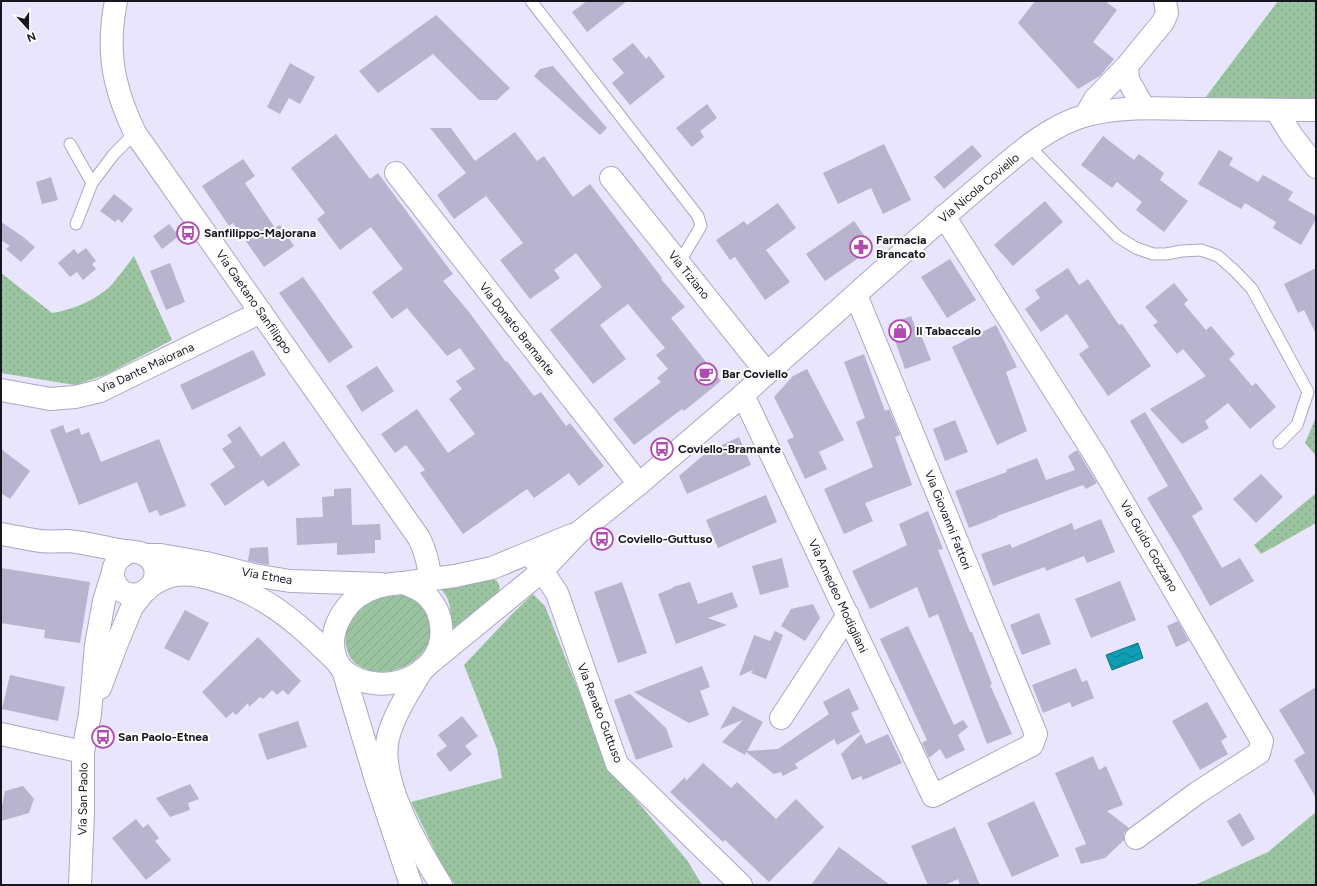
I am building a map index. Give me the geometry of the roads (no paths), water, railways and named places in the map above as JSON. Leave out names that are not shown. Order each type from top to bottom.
[{"type":"street","points":[[1086,116],[1095,99],[1126,66],[1163,22],[1167,12],[1165,1]]},
{"type":"street","name":"Via Gaetano Sanfilippo","points":[[116,5],[113,64],[116,81],[126,113],[135,133],[419,538],[426,551],[430,568],[430,579]]},
{"type":"street","points":[[1126,66],[1128,80],[1144,108]]},
{"type":"street","name":"Via Nicola Coviello","points":[[578,533],[639,484],[744,395],[766,373],[944,216],[1029,146],[1048,133],[1067,123],[1086,116],[1118,110],[1144,108],[1316,110]]},
{"type":"street","points":[[1276,110],[1292,136],[1316,167]]},
{"type":"street","name":"Via Donato Bramante","points":[[396,173],[639,484]]},
{"type":"street","name":"Via Tiziano","points":[[611,178],[766,373]]},
{"type":"street","name":"Via Guido Gozzano","points":[[944,216],[1097,458],[1262,741],[1259,753],[1197,793],[1136,838]]},
{"type":"street","name":"Via Giovanni Fattori","points":[[856,295],[1036,734],[1032,745],[934,796]]},
{"type":"street","name":"Via Dante Maiorana","points":[[1,390],[50,399],[75,397],[100,391],[261,312]]},
{"type":"street","name":"Via Amedeo Modigliani","points":[[744,395],[934,796]]},
{"type":"street","points":[[578,533],[542,571],[427,666],[411,677],[399,682],[375,684],[353,677],[340,666],[334,652],[334,631],[340,618],[355,599],[367,591],[396,583],[455,576],[492,568],[578,533]]},
{"type":"street","points":[[1,534],[40,541],[67,550],[90,555],[104,561],[113,569],[113,579],[120,589],[132,594],[138,594],[148,588]]},
{"type":"street","name":"Via Etnea","points":[[40,541],[68,541],[138,554],[206,563],[254,575],[290,581],[396,583]]},
{"type":"street","name":"Via Renato Guttuso","points":[[530,553],[557,593],[617,764],[741,885]]},
{"type":"street","points":[[138,554],[150,558],[155,567],[155,576],[148,588],[132,607],[90,714],[96,645],[104,601],[116,561],[120,557],[138,554]]},
{"type":"street","points":[[492,568],[501,573],[506,580],[509,589],[508,599]]},
{"type":"street","name":"Via Etnea","points":[[148,588],[170,576],[184,574],[203,576],[233,586],[254,595],[277,608],[313,638],[340,666],[411,885]]},
{"type":"street","points":[[396,583],[415,587],[425,594],[434,604],[442,627],[442,639],[438,651],[411,689],[394,722],[388,737],[386,751],[390,778],[408,828],[441,885]]},
{"type":"street","points":[[781,718],[848,615]]},
{"type":"street","name":"Via San Paolo","points":[[80,885],[83,813],[83,752],[90,714]]},
{"type":"street","points":[[1,734],[83,752]]},
{"type":"lane","points":[[531,1],[698,216],[701,226],[680,263]]},
{"type":"lane","points":[[76,224],[92,183],[114,154],[135,133]]},
{"type":"lane","points":[[70,144],[92,183]]},
{"type":"lane","points":[[1029,146],[1118,237],[1136,248],[1153,254],[1201,250],[1218,256],[1252,288],[1308,392],[1297,425],[1279,443]]},
{"type":"water","points":[[1138,643],[1143,658],[1112,670],[1106,655]]},
{"type":"place","name":"Sanfilippo-Majorana","points":[[188,233]]},
{"type":"place","name":"Farmacia Brancato","points":[[861,247]]},
{"type":"place","name":"Il Tabaccaio","points":[[900,331]]},
{"type":"place","name":"Bar Coviello","points":[[706,374]]},
{"type":"place","name":"Coviello-Bramante","points":[[662,449]]},
{"type":"place","name":"Coviello-Guttuso","points":[[602,539]]},
{"type":"place","name":"San Paolo-Etnea","points":[[103,737]]}]
